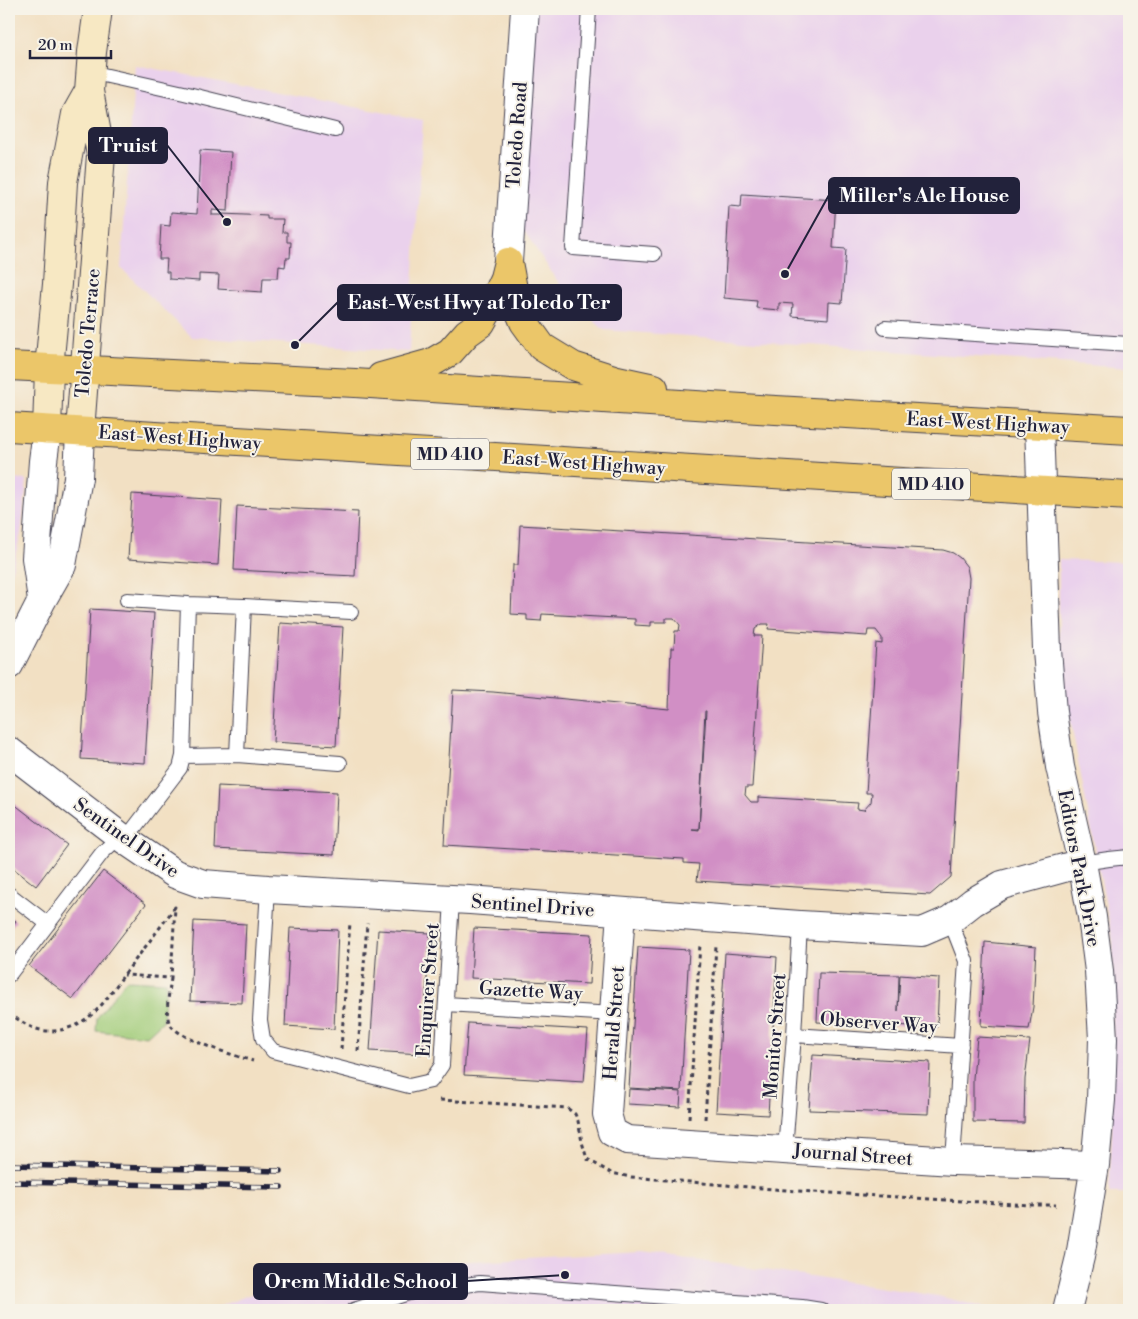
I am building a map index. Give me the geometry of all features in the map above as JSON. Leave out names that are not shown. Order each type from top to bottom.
[{"type":"main road","points":[[355,383],[431,363],[450,352],[467,334],[481,323],[501,285],[508,262]]},
{"type":"main road","points":[[508,262],[516,300],[524,322],[542,346],[573,366],[617,380],[758,409]]},
{"type":"main road","name":"East-West Highway","points":[[9,366],[355,383],[758,409],[1129,430]]},
{"type":"main road","name":"East-West Highway","points":[[9,427],[1129,496]]},
{"type":"street","name":"Toledo Terrace","points":[[42,600],[36,558],[47,430],[49,368],[57,284],[63,182],[76,114],[89,81],[98,9]]},
{"type":"street","name":"Toledo Road","points":[[508,262],[525,9]]},
{"type":"street","name":"Toledo Terrace","points":[[9,665],[62,565],[78,478],[100,155],[89,81]]},
{"type":"street","name":"Editors Park Drive","points":[[1039,424],[1047,650],[1052,712],[1060,767],[1092,917],[1099,972],[1103,1039],[1101,1105],[1095,1165],[1080,1257],[1068,1310]]},
{"type":"street","name":"Sentinel Drive","points":[[9,751],[122,838],[176,874],[203,884],[452,900],[800,926],[922,932],[950,920],[973,902],[1002,885],[1082,863]]},
{"type":"street","name":"Herald Street","points":[[612,1132],[607,1114],[621,912]]},
{"type":"street","name":"Journal Street","points":[[612,1132],[627,1140],[953,1161],[1095,1165]]},
{"type":"lane","points":[[589,9],[573,248],[654,254]]},
{"type":"lane","points":[[89,81],[184,93],[335,130]]},
{"type":"lane","points":[[885,328],[1129,344]]},
{"type":"lane","points":[[127,600],[351,612]]},
{"type":"lane","points":[[9,975],[102,853],[122,838],[180,768],[183,756],[188,604]]},
{"type":"lane","points":[[237,756],[244,606]]},
{"type":"lane","points":[[183,756],[237,756],[340,763]]},
{"type":"lane","points":[[1082,863],[1129,857]]},
{"type":"lane","name":"Enquirer Street","points":[[268,889],[260,1020],[263,1039],[273,1051],[409,1086],[431,1080],[442,1065],[452,900]]},
{"type":"lane","points":[[9,894],[48,924]]},
{"type":"lane","points":[[950,920],[966,961],[953,1161]]},
{"type":"lane","name":"Monitor Street","points":[[785,1150],[800,926]]},
{"type":"lane","name":"Gazette Way","points":[[446,1004],[614,1014]]},
{"type":"lane","name":"Observer Way","points":[[794,1036],[961,1046]]},
{"type":"lane","points":[[354,1310],[412,1292],[480,1283],[821,1310]]},
{"type":"path","points":[[9,1013],[33,1028],[44,1032],[74,1026],[88,1019],[100,1007],[176,907],[167,1016],[170,1025],[178,1032],[212,1048],[251,1060]]},
{"type":"path","points":[[340,1068],[350,922]]},
{"type":"path","points":[[357,1072],[367,923]]},
{"type":"path","points":[[689,1126],[700,944]]},
{"type":"path","points":[[704,1127],[716,945]]},
{"type":"path","points":[[124,975],[170,978]]},
{"type":"shaded area","points":[[529,9],[1129,9],[1129,368],[604,330],[569,298],[511,212]]},
{"type":"shaded area","points":[[135,65],[423,120],[409,352],[192,337],[121,268]]},
{"type":"shaded area","points":[[9,479],[27,480],[21,533],[9,582]]},
{"type":"shaded area","points":[[1059,560],[1129,562],[1129,1193],[1109,1193],[1112,1132],[1113,942],[1059,661]]},
{"type":"shaded area","points":[[641,1252],[938,1296],[995,1310],[211,1310],[274,1285],[396,1265]]},
{"type":"green space","points":[[126,980],[166,982],[163,1021],[147,1036],[96,1031],[97,1018]]},
{"type":"building","points":[[200,150],[231,152],[228,211],[212,210],[212,215],[267,216],[267,219],[283,219],[282,232],[287,232],[287,242],[291,242],[290,258],[286,258],[285,267],[279,266],[278,278],[263,278],[262,292],[218,289],[219,275],[199,274],[199,281],[169,279],[169,272],[166,272],[167,259],[159,259],[161,225],[170,226],[171,212],[197,214]]},
{"type":"building","points":[[742,194],[836,200],[833,248],[846,249],[842,303],[829,302],[828,319],[792,316],[793,304],[779,303],[779,310],[756,308],[757,301],[724,298],[729,206],[741,207]]},
{"type":"building","points":[[132,494],[222,500],[218,565],[128,559]]},
{"type":"building","points":[[237,506],[358,512],[355,576],[234,570]]},
{"type":"building","points":[[520,525],[943,550],[953,553],[960,558],[967,567],[969,578],[951,877],[930,895],[697,881],[699,864],[684,863],[684,859],[444,845],[453,690],[493,692],[669,709],[671,648],[674,648],[675,631],[679,631],[680,625],[674,618],[666,618],[666,622],[651,622],[651,626],[635,625],[635,619],[542,614],[541,621],[527,620],[527,615],[511,614],[513,565],[518,565]],"holes":[[[762,624],[769,624],[768,629],[867,636],[868,630],[876,630],[882,638],[882,644],[876,643],[866,793],[872,793],[871,802],[864,810],[857,809],[858,803],[758,797],[758,802],[751,802],[745,795],[746,787],[752,787],[762,636],[754,636],[755,629]],[[706,711],[699,830],[692,829],[699,829]]]},
{"type":"building","points":[[90,609],[154,613],[145,763],[81,759]]},
{"type":"building","points":[[280,623],[343,627],[336,746],[273,742]]},
{"type":"building","points":[[218,786],[337,792],[334,855],[215,849]]},
{"type":"building","points":[[9,800],[67,845],[36,886],[9,865]]},
{"type":"building","points":[[103,871],[146,904],[73,999],[29,966]]},
{"type":"building","points":[[9,916],[16,921],[9,930]]},
{"type":"building","points":[[194,921],[246,924],[242,1003],[190,1001]]},
{"type":"building","points":[[290,928],[338,930],[334,1029],[285,1026]]},
{"type":"building","points":[[474,928],[592,934],[589,984],[471,978]]},
{"type":"building","points":[[378,930],[430,933],[422,1054],[370,1051]]},
{"type":"building","points":[[985,942],[1036,947],[1033,1007],[1029,1029],[981,1026]]},
{"type":"building","points":[[638,947],[689,950],[681,1091],[629,1088]]},
{"type":"building","points":[[725,953],[777,957],[768,1115],[716,1112]]},
{"type":"building","points":[[819,973],[899,975],[898,1011],[900,975],[939,978],[937,1027],[817,1022]]},
{"type":"building","points":[[468,1023],[588,1030],[584,1082],[464,1075]]},
{"type":"building","points":[[977,1037],[1030,1040],[1025,1079],[1024,1123],[973,1122],[973,1078]]},
{"type":"building","points":[[813,1055],[930,1062],[928,1114],[809,1110]]},
{"type":"building","points":[[629,1089],[681,1092],[680,1107],[628,1104]]},
{"type":"railway","points":[[9,1165],[280,1171]]},
{"type":"railway","points":[[9,1182],[281,1187]]},
{"type":"place","name":"Truist","points":[[227,222]]},
{"type":"place","name":"Miller's Ale House","points":[[785,274]]},
{"type":"place","name":"East-West Hwy at Toledo Ter","points":[[295,345]]},
{"type":"place","name":"Orem Middle School","points":[[565,1275]]}]
